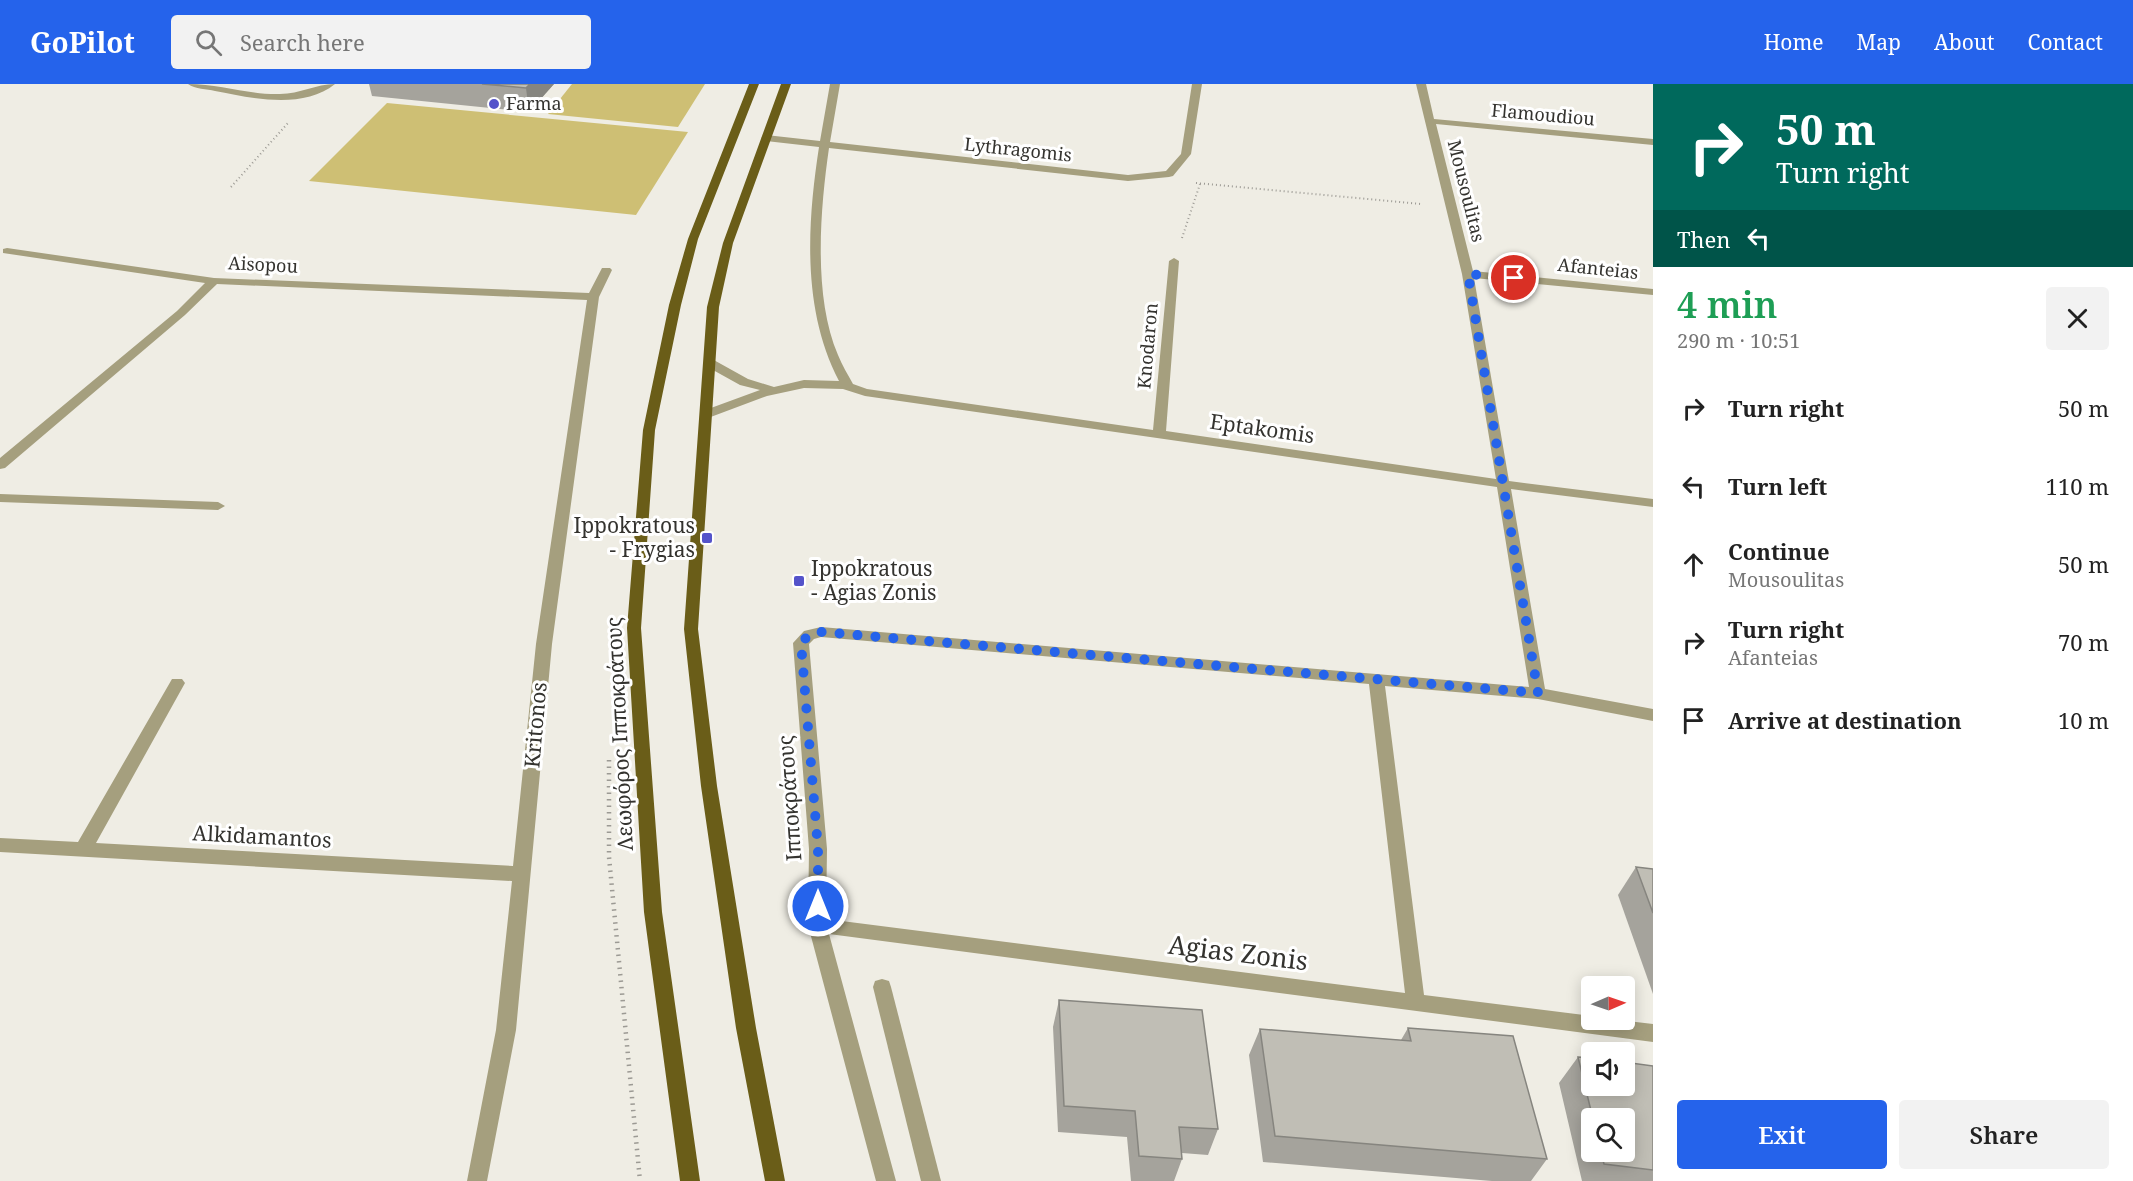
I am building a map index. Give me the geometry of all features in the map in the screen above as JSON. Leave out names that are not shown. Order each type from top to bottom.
[{"type":"main road","name":"Λεωφόρος Ιπποκράτους","points":[[690,1181],[653,912],[634,628],[649,430],[675,305],[693,239],[754,84]]},
{"type":"main road","points":[[776,1181],[736,959],[709,786],[691,629],[713,307],[728,243],[786,84]]},
{"type":"street","points":[[193,84],[288,99],[314,94],[330,84]]},
{"type":"street","points":[[835,84],[823,146],[816,281],[828,352],[847,384]]},
{"type":"street","points":[[1169,174],[1186,154],[1197,84]]},
{"type":"street","name":"Mousoulitas","points":[[1422,84],[1468,274],[1538,693]]},
{"type":"street","name":"Flamoudiou","points":[[1430,122],[1653,142]]},
{"type":"street","name":"Lythragomis","points":[[766,138],[1128,178],[1169,174]]},
{"type":"street","points":[[7,251],[214,281]]},
{"type":"street","name":"Knodaron","points":[[1159,434],[1174,261]]},
{"type":"street","name":"Kritonos","points":[[477,1181],[506,1030],[544,644],[593,297],[606,270]]},
{"type":"street","name":"Afanteias","points":[[1468,274],[1653,292]]},
{"type":"street","name":"Aisopou","points":[[0,465],[180,313],[214,281],[593,297]]},
{"type":"street","points":[[708,362],[744,381],[772,390]]},
{"type":"street","points":[[704,415],[772,390],[803,384],[847,384]]},
{"type":"street","name":"Eptakomis","points":[[847,384],[865,392],[1502,484],[1653,503]]},
{"type":"street","points":[[0,498],[218,506]]},
{"type":"street","name":"Ιπποκράτους","points":[[886,1181],[817,925],[818,849],[801,643],[809,635],[821,632],[1376,679]]},
{"type":"street","points":[[1416,1004],[1376,679],[1538,693],[1653,715]]},
{"type":"street","points":[[83,850],[177,683]]},
{"type":"street","name":"Alkidamantos","points":[[0,845],[522,874]]},
{"type":"street","name":"Agias Zonis","points":[[817,925],[1653,1033]]},
{"type":"street","points":[[882,987],[931,1181]]},
{"type":"path","points":[[231,188],[314,94]]},
{"type":"path","points":[[1169,174],[1200,184],[1451,207]]},
{"type":"path","points":[[1174,261],[1200,184]]},
{"type":"shaded area","points":[[572,84],[705,84],[678,127],[548,114]]},
{"type":"shaded area","points":[[387,103],[688,132],[636,215],[309,181]]},
{"type":"building","points":[[482,84],[530,84],[526,88]]},
{"type":"building","points":[[1636,867],[1653,869],[1653,913]]},
{"type":"building","points":[[1059,1000],[1202,1010],[1218,1129],[1179,1127],[1182,1159],[1139,1156],[1135,1111],[1064,1106]]},
{"type":"building","points":[[1408,1028],[1513,1036],[1547,1159],[1275,1136],[1260,1029],[1411,1041]]},
{"type":"building","points":[[1635,1064],[1653,1066],[1653,1170],[1604,1164],[1604,1162],[1635,1162],[1635,1108],[1590,1108],[1587,1096],[1635,1096]]},
{"type":"place","name":"Farma","points":[[494,104]]},
{"type":"place","name":"Ippokratous - Frygias","points":[[707,538]]},
{"type":"place","name":"Ippokratous - Agias Zonis","points":[[799,581]]},
{"type":"route","points":[[818,906],[818,849],[801,643],[809,635],[821,632],[1538,693],[1468,274],[1514,278]]}]
